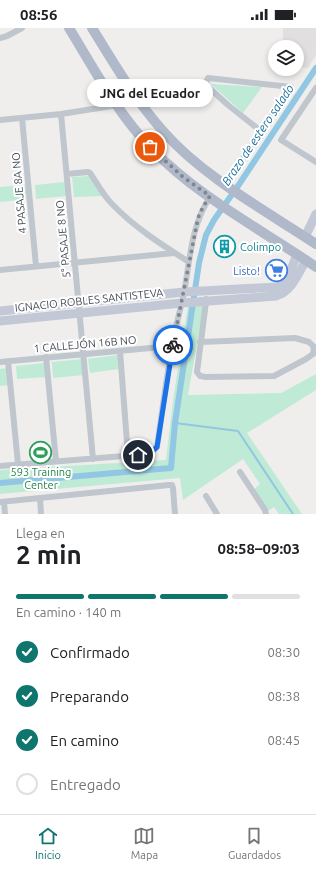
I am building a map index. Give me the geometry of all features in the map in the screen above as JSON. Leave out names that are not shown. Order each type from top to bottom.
[{"type":"main road","points":[[69,28],[118,105],[150,147],[183,177],[316,267]]},
{"type":"main road","points":[[92,28],[125,81],[143,106],[163,131],[182,150],[228,186],[305,237],[315,242]]},
{"type":"street","points":[[0,38],[3,38],[22,28]]},
{"type":"street","points":[[228,186],[291,87],[208,78],[206,82],[207,86],[262,132]]},
{"type":"street","points":[[316,88],[281,140],[316,162]]},
{"type":"street","points":[[0,120],[61,114],[118,105]]},
{"type":"street","name":"5° PASAJE 8 NO","points":[[61,114],[92,458]]},
{"type":"street","name":"4 PASAJE 8A NO","points":[[22,118],[36,266]]},
{"type":"street","points":[[67,174],[90,173],[111,203],[131,222],[189,262]]},
{"type":"street","points":[[0,466],[149,454],[154,451],[157,447],[172,346],[185,303],[189,262],[198,218],[210,196]]},
{"type":"street","points":[[305,237],[316,214]]},
{"type":"street","points":[[0,270],[174,253]]},
{"type":"street","name":"IGNACIO ROBLES SANTISTEVA","points":[[0,311],[186,292],[276,287],[283,284],[301,257]]},
{"type":"street","name":"IGNACIO ROBLES SANTISTEVA","points":[[0,321],[280,294],[290,286],[301,257]]},
{"type":"street","points":[[200,342],[295,338],[308,342],[314,347],[313,354],[306,360],[274,376],[200,376],[197,372],[200,342],[205,302],[204,291]]},
{"type":"street","name":"1 CALLEJÓN 16B NO","points":[[0,362],[172,346]]},
{"type":"street","points":[[120,351],[128,456]]},
{"type":"street","points":[[46,357],[56,462]]},
{"type":"street","points":[[8,361],[18,464]]},
{"type":"street","points":[[240,472],[265,510],[266,514]]},
{"type":"street","points":[[5,514],[2,502],[169,485],[173,488],[176,514]]},
{"type":"street","points":[[206,496],[217,514]]},
{"type":"street","points":[[40,498],[42,514]]},
{"type":"shaded area","points":[[283,28],[316,28],[316,55],[308,68],[304,67],[304,40],[283,40]]},
{"type":"green space","points":[[211,84],[262,87],[243,113]]},
{"type":"green space","points":[[89,176],[103,196],[74,197],[72,177]]},
{"type":"green space","points":[[65,182],[66,196],[36,199],[35,185]]},
{"type":"green space","points":[[27,185],[29,199],[0,202],[0,187]]},
{"type":"green space","points":[[204,304],[188,395],[281,393],[316,374],[316,390],[247,433],[302,514],[279,514],[274,507],[268,511],[253,490],[260,484],[243,459],[183,500],[180,478],[0,494],[0,470],[166,460],[173,400],[188,305]]},
{"type":"green space","points":[[118,355],[119,369],[90,373],[88,359]]},
{"type":"green space","points":[[82,359],[84,375],[53,378],[52,362]]},
{"type":"green space","points":[[45,363],[47,377],[17,379],[16,366]]},
{"type":"green space","points":[[7,368],[9,385],[0,386],[0,369]]},
{"type":"waterway","name":"Brazo de estero salado","points":[[0,483],[171,468],[175,423],[199,263],[206,235],[214,220],[316,68]]},
{"type":"waterway","points":[[175,423],[238,431],[293,514]]},
{"type":"way so far","points":[[150,147],[183,177],[210,196],[198,218],[173,345]]},
{"type":"place","name":"JNG del Ecuador","points":[[150,147]]},
{"type":"place","name":"Colimpo","points":[[224,247]]},
{"type":"place","name":"Listo!","points":[[276,271]]},
{"type":"place","name":"593 Training Center","points":[[41,452]]},
{"type":"route","points":[[138,455],[149,454],[157,447],[173,345]]}]
